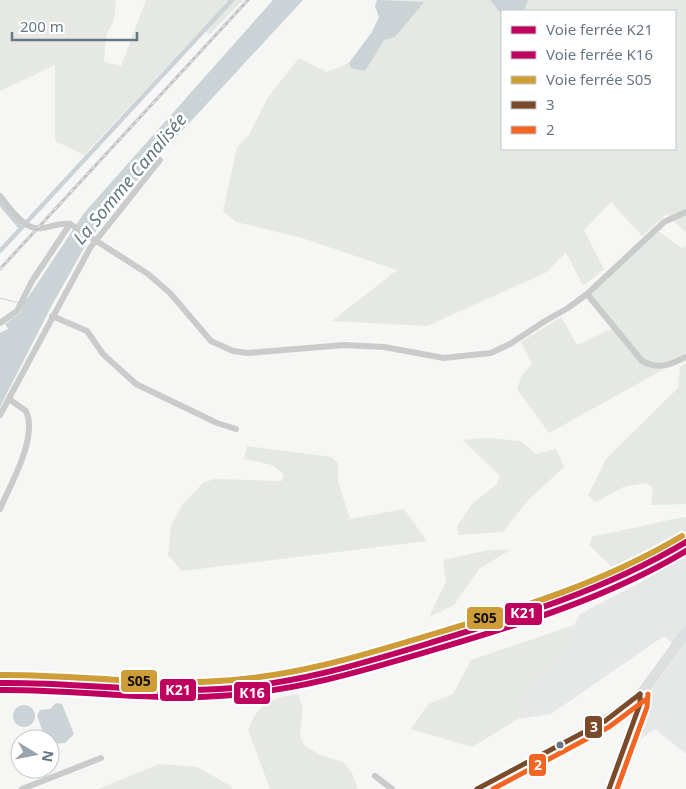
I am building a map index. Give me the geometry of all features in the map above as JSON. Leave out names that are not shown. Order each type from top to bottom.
[{"type":"main road","points":[[477,789],[605,721],[637,697],[686,632]]},
{"type":"street","points":[[0,415],[94,241],[160,160]]},
{"type":"street","points":[[0,196],[26,223],[39,228],[59,223],[71,225],[148,274],[170,293],[211,341],[226,348],[242,352],[357,345],[393,348],[444,358],[481,355],[505,347],[587,294],[664,222],[686,212]]},
{"type":"street","points":[[0,323],[18,307],[32,281],[71,225]]},
{"type":"street","points":[[587,294],[642,361],[655,366],[667,366],[686,357]]},
{"type":"street","points":[[52,316],[87,331],[103,354],[136,384],[217,423],[236,429]]},
{"type":"street","points":[[0,509],[23,455],[29,425],[26,410],[8,399]]},
{"type":"street","points":[[609,789],[641,700],[637,697]]},
{"type":"street","points":[[22,789],[101,758]]},
{"type":"street","points":[[375,776],[392,789]]},
{"type":"shaded area","points":[[0,0],[116,0],[114,20],[106,36],[104,62],[121,66],[146,0],[243,0],[210,34],[201,30],[84,155],[55,141],[55,65],[0,91]]},
{"type":"shaded area","points":[[377,0],[686,0],[686,233],[667,214],[642,236],[611,202],[584,230],[604,269],[583,286],[566,252],[547,272],[427,326],[332,321],[397,270],[302,238],[236,222],[223,211],[237,147],[249,135],[268,97],[299,58],[327,72],[349,63],[372,32],[379,17],[375,6]]},
{"type":"shaded area","points":[[655,229],[682,248],[686,246],[686,357],[549,433],[517,389],[522,375],[532,364],[521,342],[561,317],[577,345],[613,328],[587,294]]},
{"type":"shaded area","points":[[686,363],[686,504],[651,505],[653,488],[647,483],[623,487],[596,502],[588,496],[606,459],[678,388],[680,367]]},
{"type":"shaded area","points":[[486,438],[521,441],[536,454],[556,449],[564,467],[528,500],[503,532],[458,535],[457,526],[472,504],[497,484],[500,476],[463,440]]},
{"type":"shaded area","points":[[247,446],[331,457],[338,463],[338,481],[350,519],[404,509],[427,541],[182,571],[168,555],[171,526],[182,505],[203,483],[214,479],[282,481],[284,474],[272,465],[244,459]]},
{"type":"shaded area","points":[[686,517],[686,538],[619,574],[589,545],[593,536]]},
{"type":"shaded area","points":[[686,538],[686,754],[655,729],[627,749],[647,690],[672,643],[664,636],[551,714],[518,719],[529,682],[553,664],[580,614],[645,580],[674,561],[583,604],[539,619],[388,664],[291,689],[234,699],[178,702],[46,694],[0,694],[0,675],[188,684],[284,676],[513,614],[619,574]]},
{"type":"shaded area","points":[[489,550],[510,550],[480,568],[454,605],[429,617],[446,582],[443,560]]},
{"type":"shaded area","points":[[574,625],[553,664],[529,682],[518,719],[472,747],[411,729],[428,704],[453,694],[471,660]]},
{"type":"shaded area","points":[[298,694],[303,708],[300,735],[304,745],[320,755],[343,762],[352,773],[358,789],[270,789],[248,730],[257,713],[267,703]]},
{"type":"shaded area","points":[[159,764],[197,767],[231,786],[232,789],[98,789]]},
{"type":"water","name":"La Somme Canalisée","points":[[273,0],[303,0],[144,172],[88,241],[52,305],[0,407],[0,333],[8,329],[5,324],[20,313],[25,299],[27,299],[84,213]]},
{"type":"water","points":[[377,0],[424,2],[395,37],[384,40],[365,71],[351,68],[349,63],[372,32],[379,17],[375,6]]},
{"type":"water","points":[[490,0],[528,0],[524,10],[501,10],[501,14]]},
{"type":"water","points":[[56,703],[62,704],[74,734],[65,743],[60,743],[60,729],[42,729],[37,715],[40,710],[50,709]]},
{"type":"water","points":[[24,705],[32,708],[35,716],[32,724],[24,727],[16,724],[13,716],[16,708]]},
{"type":"waterway","points":[[0,251],[232,0]]},
{"type":"waterway","points":[[0,203],[21,228]]},
{"type":"waterway","points":[[0,298],[19,303]]},
{"type":"railway","points":[[0,269],[248,0]]},
{"type":"rail line","name":"S05","points":[[0,675],[192,682],[246,679],[300,670],[378,650],[528,605],[622,568],[682,536]]},
{"type":"rail line","name":"K21","points":[[0,683],[192,690],[246,687],[300,678],[378,658],[529,612],[593,588],[686,542]]},
{"type":"rail line","name":"K16","points":[[0,690],[192,697],[247,694],[301,685],[380,665],[531,620],[626,583],[686,551]]},
{"type":"transit line","name":"3","points":[[477,789],[605,721],[640,694]]},
{"type":"transit line","name":"3","points":[[609,789],[640,704],[640,694]]},
{"type":"transit line","name":"2","points":[[617,789],[647,707],[648,694]]},
{"type":"transit line","name":"2","points":[[493,789],[609,727],[645,700]]}]
